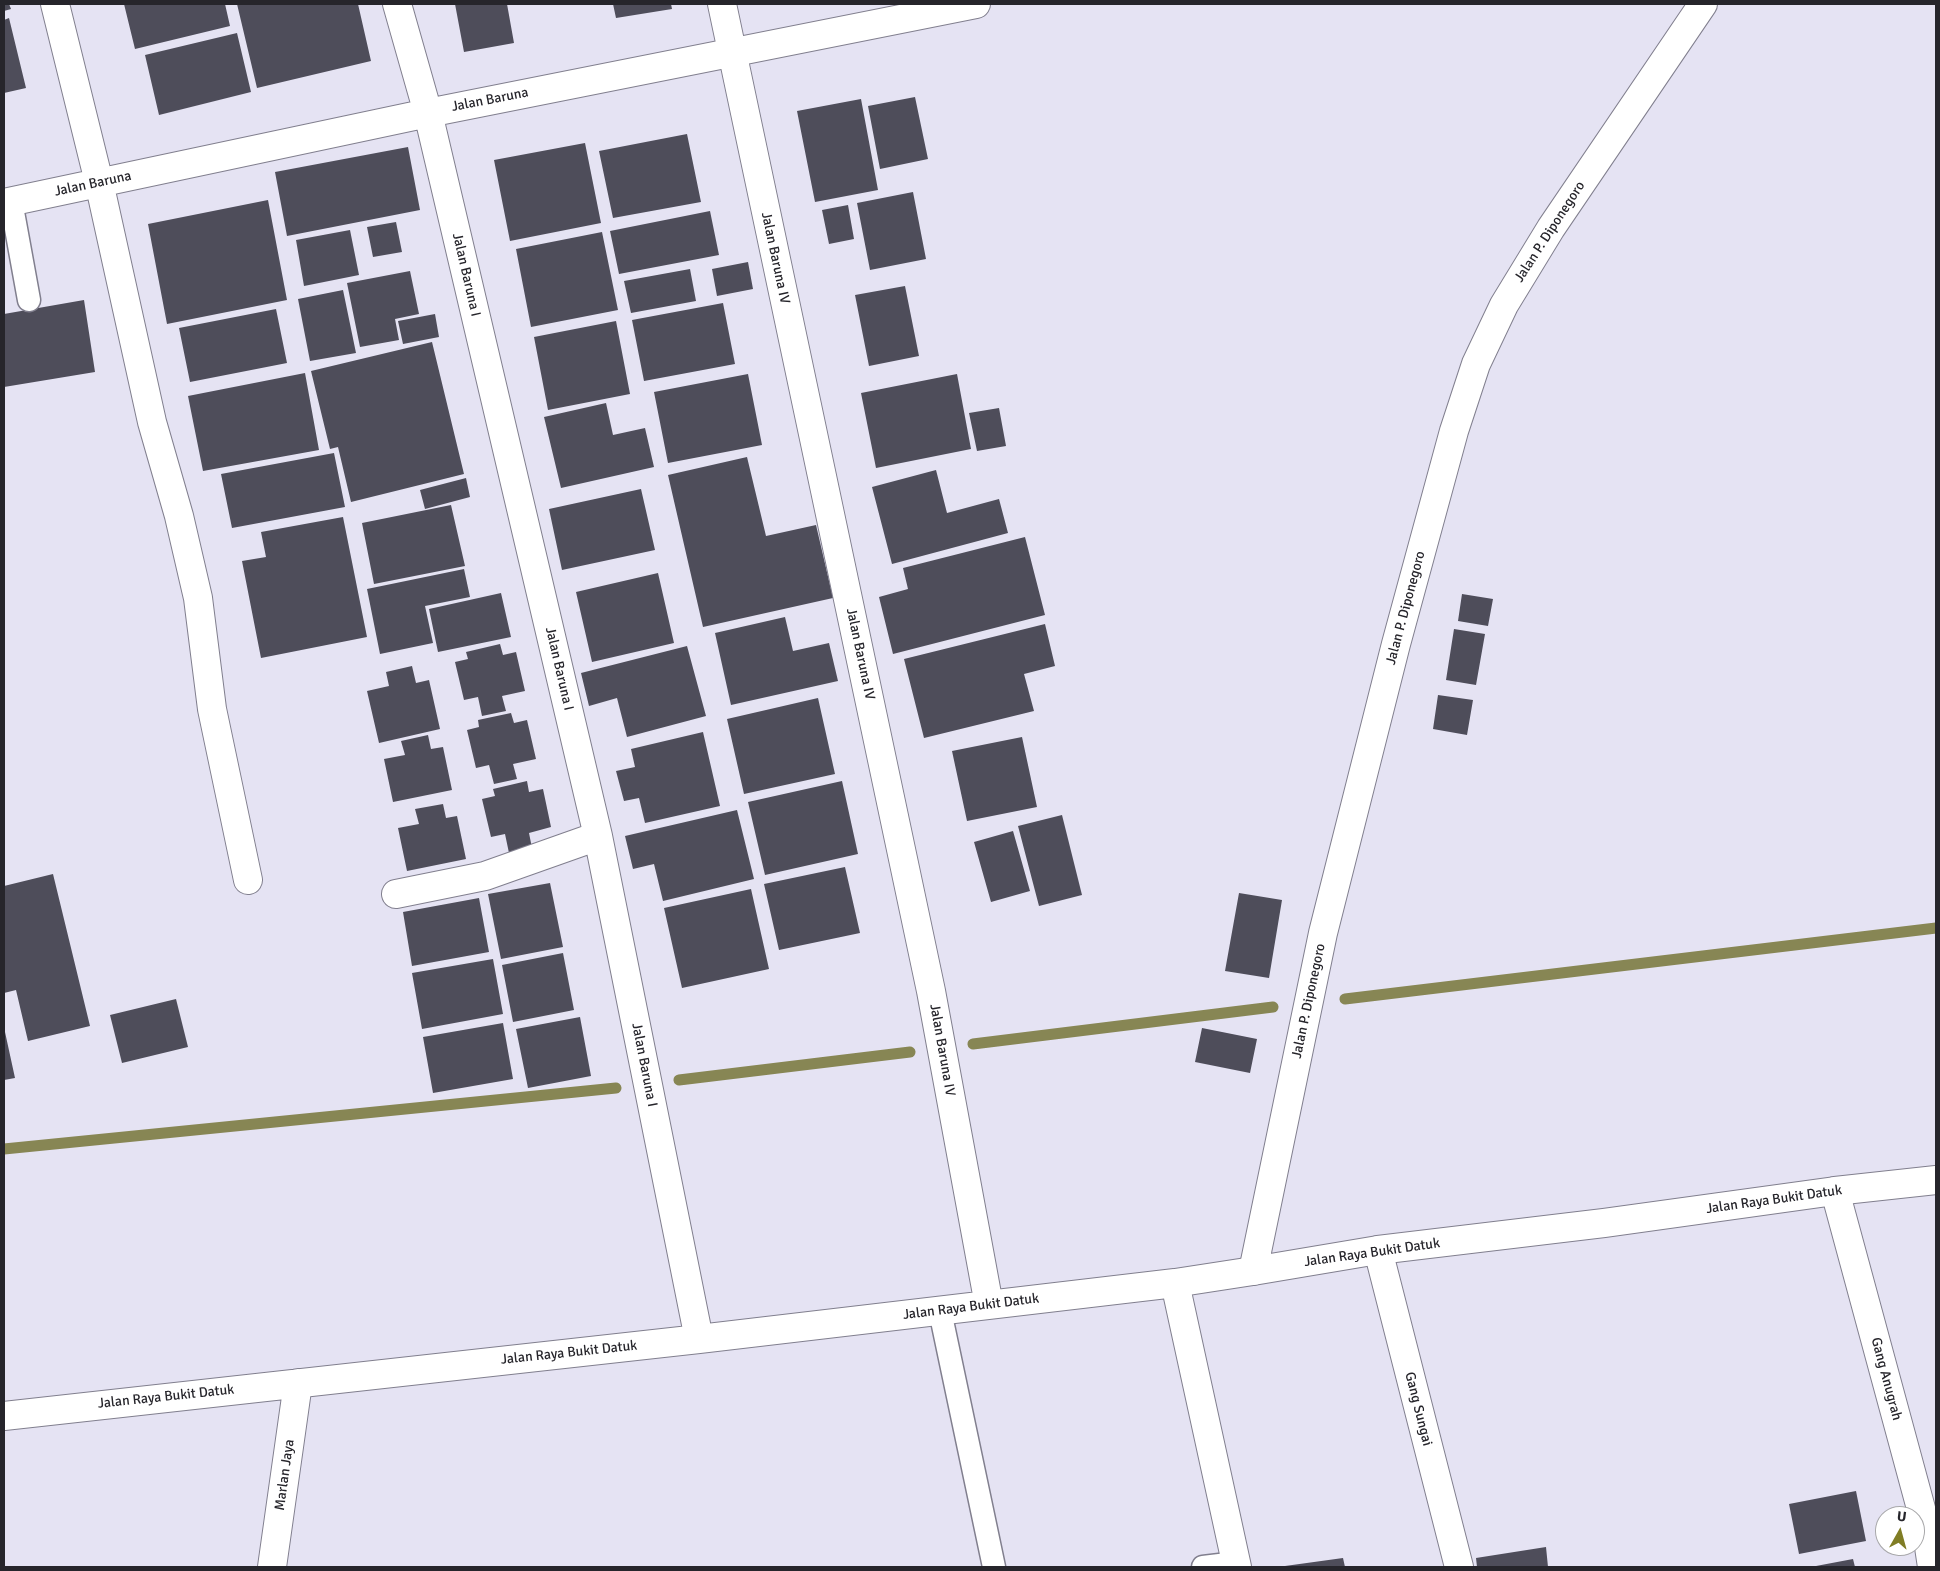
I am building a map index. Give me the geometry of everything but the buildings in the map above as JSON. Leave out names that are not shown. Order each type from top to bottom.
[{"type":"street","points":[[56,4],[99,182],[152,422],[179,516],[198,598],[212,709],[248,880]]},
{"type":"street","name":"Jalan Baruna I","points":[[397,4],[428,113],[598,836],[699,1339]]},
{"type":"street","name":"Jalan Baruna IV","points":[[722,4],[929,981],[989,1305]]},
{"type":"street","name":"Jalan Baruna","points":[[7,202],[731,51],[976,4]]},
{"type":"street","name":"Jalan P. Diponegoro","points":[[1253,1271],[1323,933],[1396,644],[1454,431],[1476,364],[1504,305],[1551,228],[1703,4]]},
{"type":"street","points":[[396,894],[485,876],[598,836]]},
{"type":"street","name":"Jalan Raya Bukit Datuk","points":[[4,1416],[699,1339],[1175,1283],[1378,1250],[1604,1223],[1835,1191],[1936,1180]]},
{"type":"street","name":"Gang Anugrah","points":[[1835,1191],[1926,1527],[1932,1567]]},
{"type":"street","name":"Gang Sungai","points":[[1378,1250],[1459,1567]]},
{"type":"street","points":[[1175,1283],[1237,1565]]},
{"type":"street","name":"Marlan Jaya","points":[[272,1567],[298,1383]]},
{"type":"lane","points":[[7,202],[29,300]]},
{"type":"lane","points":[[940,1311],[994,1567]]},
{"type":"lane","points":[[1203,1567],[1237,1565]]},
{"type":"waterway","points":[[1345,999],[1936,928]]},
{"type":"waterway","points":[[973,1044],[1273,1007]]},
{"type":"waterway","points":[[679,1080],[910,1052]]},
{"type":"waterway","points":[[4,1149],[616,1088]]}]
